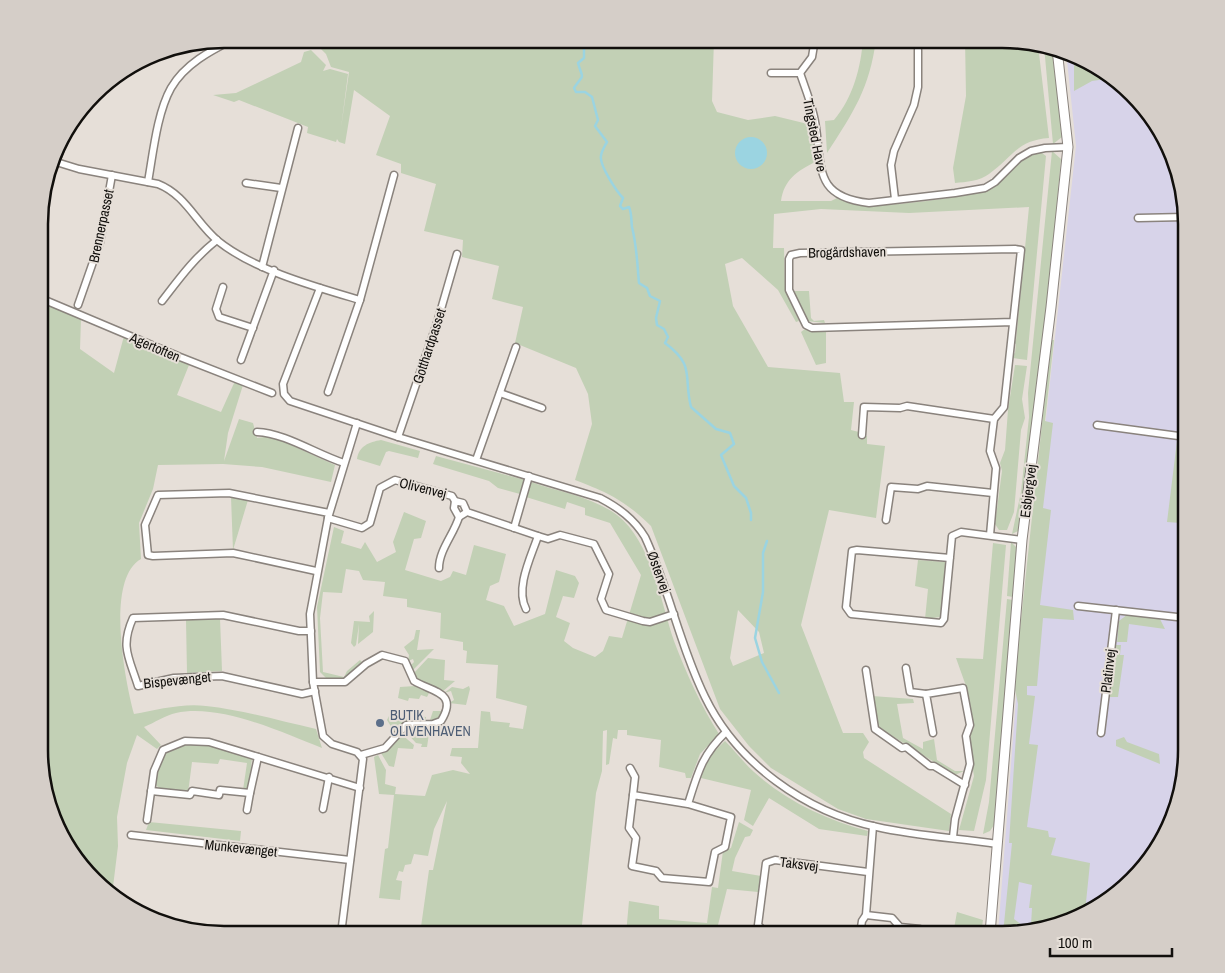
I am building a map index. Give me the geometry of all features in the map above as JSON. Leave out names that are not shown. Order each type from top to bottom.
[{"type":"main road","name":"Esbjergvej","points":[[991,926],[1022,540],[1053,289],[1068,147],[1059,57]]},
{"type":"street","points":[[148,182],[157,133],[171,88],[185,71],[205,54],[217,48]]},
{"type":"street","points":[[771,73],[800,73],[812,57],[814,48]]},
{"type":"street","points":[[895,199],[891,165],[894,151],[914,105],[918,87],[918,50]]},
{"type":"street","name":"Tingsted Have","points":[[800,73],[813,110],[819,164],[824,178],[834,190],[855,201],[869,202],[985,188],[996,182],[1019,158],[1031,151],[1068,147]]},
{"type":"street","points":[[262,267],[298,128]]},
{"type":"street","name":"Brennerpasset","points":[[58,163],[168,187],[176,193],[217,240],[239,256],[262,267],[360,300]]},
{"type":"street","name":"Brennerpasset","points":[[78,305],[100,242],[112,175]]},
{"type":"street","points":[[328,392],[360,300],[394,175]]},
{"type":"street","points":[[246,183],[281,188]]},
{"type":"street","points":[[1138,218],[1177,217]]},
{"type":"street","points":[[162,301],[190,265],[217,240]]},
{"type":"street","name":"Brogårdshaven","points":[[990,536],[996,468],[990,451],[994,419],[1004,407],[1022,255],[1021,250],[1015,248],[800,253],[791,255],[789,258],[789,290],[806,325],[812,328],[1013,322]]},
{"type":"street","name":"Gotthardpasset","points":[[398,437],[438,323],[456,254]]},
{"type":"street","points":[[241,360],[274,270]]},
{"type":"street","points":[[223,287],[216,309],[219,317],[253,328]]},
{"type":"street","name":"Østervej","points":[[320,288],[283,384],[284,394],[290,401],[398,437],[600,498],[629,516],[646,537],[704,696],[726,732],[758,767],[792,793],[844,818],[873,826],[997,844]]},
{"type":"street","name":"Agertoften","points":[[48,301],[180,357],[272,393]]},
{"type":"street","points":[[476,460],[516,347]]},
{"type":"street","points":[[500,392],[542,408]]},
{"type":"street","points":[[862,435],[864,407],[900,408],[907,406],[994,419]]},
{"type":"street","points":[[313,682],[345,682],[366,664],[382,656],[405,661],[414,681],[438,691],[444,696],[447,706],[441,721],[433,724],[406,725],[385,748],[361,755],[324,739],[313,682],[310,614],[316,571],[329,516],[357,423]]},
{"type":"street","points":[[1097,424],[1178,436]]},
{"type":"street","points":[[257,432],[271,432],[319,455],[344,463]]},
{"type":"street","points":[[514,528],[529,476]]},
{"type":"street","name":"Olivenvej","points":[[329,516],[362,528],[370,523],[380,488],[395,480],[452,496],[455,501],[454,508],[459,516]]},
{"type":"street","points":[[886,520],[891,487],[918,488],[927,486],[993,493]]},
{"type":"street","points":[[316,571],[233,553],[148,555],[145,525],[158,495],[229,493],[329,516]]},
{"type":"street","name":"Olivenvej","points":[[455,501],[463,503],[468,512],[538,536],[548,539],[560,535],[594,544],[609,574],[601,599],[606,610],[650,622],[674,614]]},
{"type":"street","name":"Olivenvej","points":[[439,568],[439,558],[455,529],[459,516],[468,512]]},
{"type":"street","points":[[950,558],[852,551],[846,607],[848,612],[851,614],[941,623],[944,619],[950,558],[952,536],[956,534],[1022,540]]},
{"type":"street","points":[[526,609],[522,600],[522,590],[538,536]]},
{"type":"street","points":[[1078,606],[1177,617]]},
{"type":"street","name":"Platinvej","points":[[1101,732],[1116,610]]},
{"type":"street","name":"Bispevænget","points":[[311,630],[299,631],[222,615],[133,618],[125,636],[125,645],[138,686],[174,678],[222,676],[302,694],[315,691]]},
{"type":"street","points":[[906,668],[910,692],[926,694],[963,688],[970,726],[966,736],[970,764],[955,820],[953,837]]},
{"type":"street","points":[[866,670],[875,729],[902,748],[906,746],[930,766],[934,766],[965,786]]},
{"type":"street","points":[[926,694],[933,733]]},
{"type":"street","points":[[688,804],[702,761],[711,746],[726,732]]},
{"type":"street","points":[[147,820],[154,771],[163,750],[185,741],[209,742],[329,776],[360,788]]},
{"type":"street","points":[[342,925],[360,788],[361,755]]},
{"type":"street","points":[[247,810],[258,757]]},
{"type":"street","points":[[630,768],[635,777],[629,828],[636,838],[632,866],[656,871],[662,878],[709,882],[715,852],[725,847],[731,817],[688,804],[633,795]]},
{"type":"street","points":[[323,809],[329,776]]},
{"type":"street","points":[[151,791],[190,795],[192,791],[219,795],[220,790],[250,793]]},
{"type":"street","points":[[861,926],[866,915],[873,826]]},
{"type":"street","name":"Munkevænget","points":[[131,836],[350,860]]},
{"type":"street","name":"Taksvej","points":[[759,926],[766,863],[774,860],[868,872]]},
{"type":"street","points":[[866,915],[892,918],[899,926]]},
{"type":"shaded area","points":[[1067,60],[1099,77],[1118,91],[1134,107],[1154,135],[1164,156],[1172,178],[1176,200],[1178,223],[1176,773],[1172,795],[1154,838],[1134,866],[1118,882],[1090,902],[1069,912],[1047,920],[999,926],[1018,673],[1076,146]]},
{"type":"green space","points":[[320,48],[714,48],[712,101],[717,112],[748,120],[775,116],[812,125],[815,162],[792,177],[785,187],[781,201],[831,201],[837,198],[853,204],[870,206],[966,195],[991,188],[1026,158],[1042,153],[1046,156],[1027,360],[1013,358],[1012,355],[1015,353],[1016,344],[1013,343],[1016,340],[1029,207],[909,213],[821,209],[774,214],[773,248],[784,248],[785,290],[799,321],[796,322],[778,290],[742,258],[725,264],[733,306],[768,367],[840,373],[844,402],[854,402],[851,430],[859,432],[859,435],[867,436],[867,444],[885,446],[876,518],[829,510],[801,625],[843,733],[863,733],[869,742],[863,752],[864,758],[951,814],[949,831],[866,819],[838,809],[771,768],[749,746],[720,709],[651,526],[616,498],[575,480],[592,424],[588,394],[576,368],[515,343],[523,307],[492,299],[499,266],[462,257],[463,240],[424,231],[436,184],[401,173],[401,164],[376,155],[390,116],[354,90],[345,144],[337,139],[336,142],[307,133],[308,127],[239,100],[234,102],[213,95],[236,93],[301,62],[304,52],[311,50],[326,65],[323,71],[330,69],[348,74],[341,128],[349,72],[331,67],[326,54]],"holes":[[[738,610],[759,632],[764,653],[733,666],[730,658]]]},
{"type":"green space","points":[[862,48],[874,48],[865,86],[845,125],[827,153],[825,121],[834,120],[841,111],[855,82]]},
{"type":"green space","points":[[965,48],[1013,48],[1039,52],[1049,138],[1038,139],[1022,146],[997,168],[981,178],[955,183],[953,168],[966,96]]},
{"type":"green space","points":[[1045,53],[1054,55],[1062,137],[1053,144]]},
{"type":"green space","points":[[1074,63],[1103,79],[1092,81],[1074,91]]},
{"type":"green space","points":[[1052,151],[1061,159],[1047,310],[1020,530],[1012,534],[1021,492],[1029,417],[1028,393]]},
{"type":"green space","points":[[794,291],[809,291],[811,318],[814,321],[824,320],[825,323],[807,321]]},
{"type":"green space","points":[[48,305],[81,319],[80,349],[114,373],[124,336],[189,365],[177,395],[221,412],[235,381],[243,385],[228,433],[224,461],[239,419],[253,423],[257,438],[271,436],[335,465],[331,482],[262,467],[223,464],[158,465],[153,489],[139,523],[141,559],[130,570],[123,587],[121,632],[123,656],[134,714],[188,705],[234,710],[316,729],[322,748],[251,721],[231,716],[193,711],[168,715],[144,727],[161,745],[157,749],[137,735],[127,763],[117,817],[118,846],[113,887],[91,866],[71,838],[53,795],[49,773]]},
{"type":"green space","points":[[805,329],[826,330],[826,363],[816,365],[801,332]]},
{"type":"green space","points":[[1051,340],[1054,340],[1045,421],[1053,423],[1043,508],[1051,510],[1040,605],[1073,610],[1074,620],[1043,618],[1037,686],[1027,686],[1027,695],[1035,696],[1029,744],[1038,745],[1027,827],[1048,831],[1049,837],[1056,838],[1051,855],[1090,863],[1086,904],[1047,920],[1031,923],[1032,908],[1029,908],[1032,885],[1019,882],[1014,919],[1021,924],[1004,926],[1012,843],[1009,843],[1018,704],[1014,685]]},
{"type":"green space","points":[[1015,365],[1027,366],[1022,399],[1025,418],[1021,430],[1014,512],[1007,530],[999,530],[995,524],[1002,471],[1000,463],[1005,450],[1008,410]]},
{"type":"green space","points":[[381,440],[420,451],[418,458],[389,451],[386,452],[380,466],[357,459],[365,445]]},
{"type":"green space","points":[[1178,440],[1177,523],[1167,522]]},
{"type":"green space","points":[[436,456],[525,480],[520,494],[498,488],[489,481],[433,464]]},
{"type":"green space","points":[[531,482],[597,504],[617,515],[629,526],[647,556],[674,641],[689,677],[719,734],[700,754],[691,778],[686,778],[685,773],[659,767],[661,740],[627,735],[627,730],[618,730],[617,739],[613,738],[609,764],[606,765],[607,730],[603,731],[602,771],[596,793],[582,925],[421,925],[429,870],[433,870],[447,801],[434,829],[428,856],[414,854],[411,864],[405,865],[403,872],[399,871],[396,880],[402,881],[400,900],[379,898],[385,849],[388,848],[394,795],[379,794],[374,757],[378,755],[386,770],[385,784],[396,787],[395,794],[425,796],[432,775],[453,770],[470,774],[461,763],[462,757],[450,756],[452,748],[478,748],[481,711],[490,712],[491,721],[510,723],[509,727],[523,729],[527,706],[496,698],[498,665],[466,663],[467,651],[463,650],[463,642],[440,638],[441,613],[407,607],[407,599],[383,596],[385,582],[363,580],[359,571],[346,569],[342,593],[323,592],[320,618],[323,672],[344,677],[347,671],[360,660],[362,666],[344,680],[328,680],[320,672],[317,607],[334,527],[344,531],[341,543],[361,549],[365,542],[377,562],[396,552],[393,542],[404,512],[426,521],[421,538],[414,539],[405,570],[441,581],[450,577],[453,571],[466,575],[474,545],[506,554],[499,582],[490,586],[486,600],[504,606],[514,626],[545,614],[556,570],[575,576],[579,583],[574,598],[563,596],[556,617],[570,623],[564,641],[573,648],[595,657],[603,651],[609,636],[622,638],[641,575],[610,523],[585,515],[585,508],[567,502],[565,509],[526,497]]},
{"type":"green space","points":[[231,497],[248,500],[233,550]]},
{"type":"green space","points":[[1011,542],[1018,549],[1013,597],[1007,596]]},
{"type":"green space","points":[[993,543],[1006,545],[986,780],[974,831],[959,830],[974,776],[968,737],[974,728],[966,686],[956,658],[983,659]]},
{"type":"green space","points":[[918,560],[945,562],[944,594],[940,617],[925,619],[928,589],[915,586]]},
{"type":"green space","points":[[1007,599],[1013,600],[994,825],[990,831],[983,834],[989,802]]},
{"type":"green space","points":[[374,611],[373,632],[358,644],[359,624],[356,645],[354,647],[351,643],[354,621],[370,622],[369,616]]},
{"type":"green space","points":[[1128,614],[1160,619],[1165,629],[1129,624],[1127,642],[1117,642],[1119,621]]},
{"type":"green space","points":[[220,618],[222,671],[187,673],[186,620]]},
{"type":"green space","points":[[416,630],[420,630],[417,650],[434,649],[412,671],[413,659],[408,661],[409,655],[404,647],[414,639]]},
{"type":"green space","points":[[1116,645],[1121,645],[1120,655],[1124,655],[1118,697],[1109,697]]},
{"type":"green space","points":[[428,658],[445,660],[444,680],[455,681],[442,692],[414,676],[414,673]]},
{"type":"green space","points":[[415,686],[430,691],[427,697],[421,695],[419,699],[409,698],[408,701],[398,698],[400,687]]},
{"type":"green space","points":[[469,686],[466,705],[449,703],[454,700],[451,691],[444,693],[452,687],[463,689]]},
{"type":"green space","points":[[872,696],[913,699],[914,703],[897,704],[903,738],[923,749],[923,742],[934,739],[937,760],[955,771],[964,771],[955,775],[878,727]]},
{"type":"green space","points":[[433,711],[443,711],[439,719],[432,721],[412,721],[402,726],[395,733],[387,720],[389,716],[406,714],[426,717],[426,720],[430,720]]},
{"type":"green space","points":[[418,725],[430,727],[427,747],[421,747],[422,744],[416,743],[404,730]]},
{"type":"green space","points":[[401,734],[414,745],[413,749],[398,748],[394,767],[389,766],[381,753],[389,750]]},
{"type":"green space","points":[[1124,737],[1127,742],[1159,754],[1160,764],[1116,746],[1116,740]]},
{"type":"green space","points":[[725,741],[754,772],[793,801],[837,821],[868,831],[867,836],[819,829],[769,798],[753,826],[744,820],[751,790],[701,778],[706,759]]},
{"type":"green space","points":[[185,744],[208,745],[252,758],[249,787],[243,790],[247,763],[220,759],[218,764],[192,762],[188,793],[160,789],[156,785],[157,773],[164,753]]},
{"type":"green space","points":[[149,822],[241,831],[240,841],[146,830]]},
{"type":"green space","points":[[739,822],[753,830],[750,836],[745,837],[735,858],[732,871],[761,876],[758,892],[727,889],[718,925],[721,926],[627,926],[629,901],[659,906],[659,919],[707,923],[712,887],[718,888],[723,851],[731,848]]},
{"type":"green space","points":[[957,912],[983,920],[982,926],[954,926]]},
{"type":"water","points":[[751,137],[763,141],[767,153],[763,165],[751,169],[739,165],[735,153],[739,141]]},
{"type":"waterway","points":[[584,48],[584,58],[578,63],[582,76],[574,88],[576,92],[585,92],[592,97],[598,120],[595,126],[607,142],[601,155],[603,166],[623,198],[620,206],[623,209],[629,207],[636,248],[639,283],[647,288],[650,296],[660,301],[656,318],[657,325],[664,329],[668,337],[665,343],[675,351],[685,365],[691,407],[716,429],[730,433],[734,444],[721,455],[734,486],[746,498],[751,513],[751,520]]},
{"type":"waterway","points":[[767,541],[763,553],[763,592],[755,638],[762,662],[779,693]]},
{"type":"place","name":"BUTIK OLIVENHAVEN","points":[[380,723]]}]
